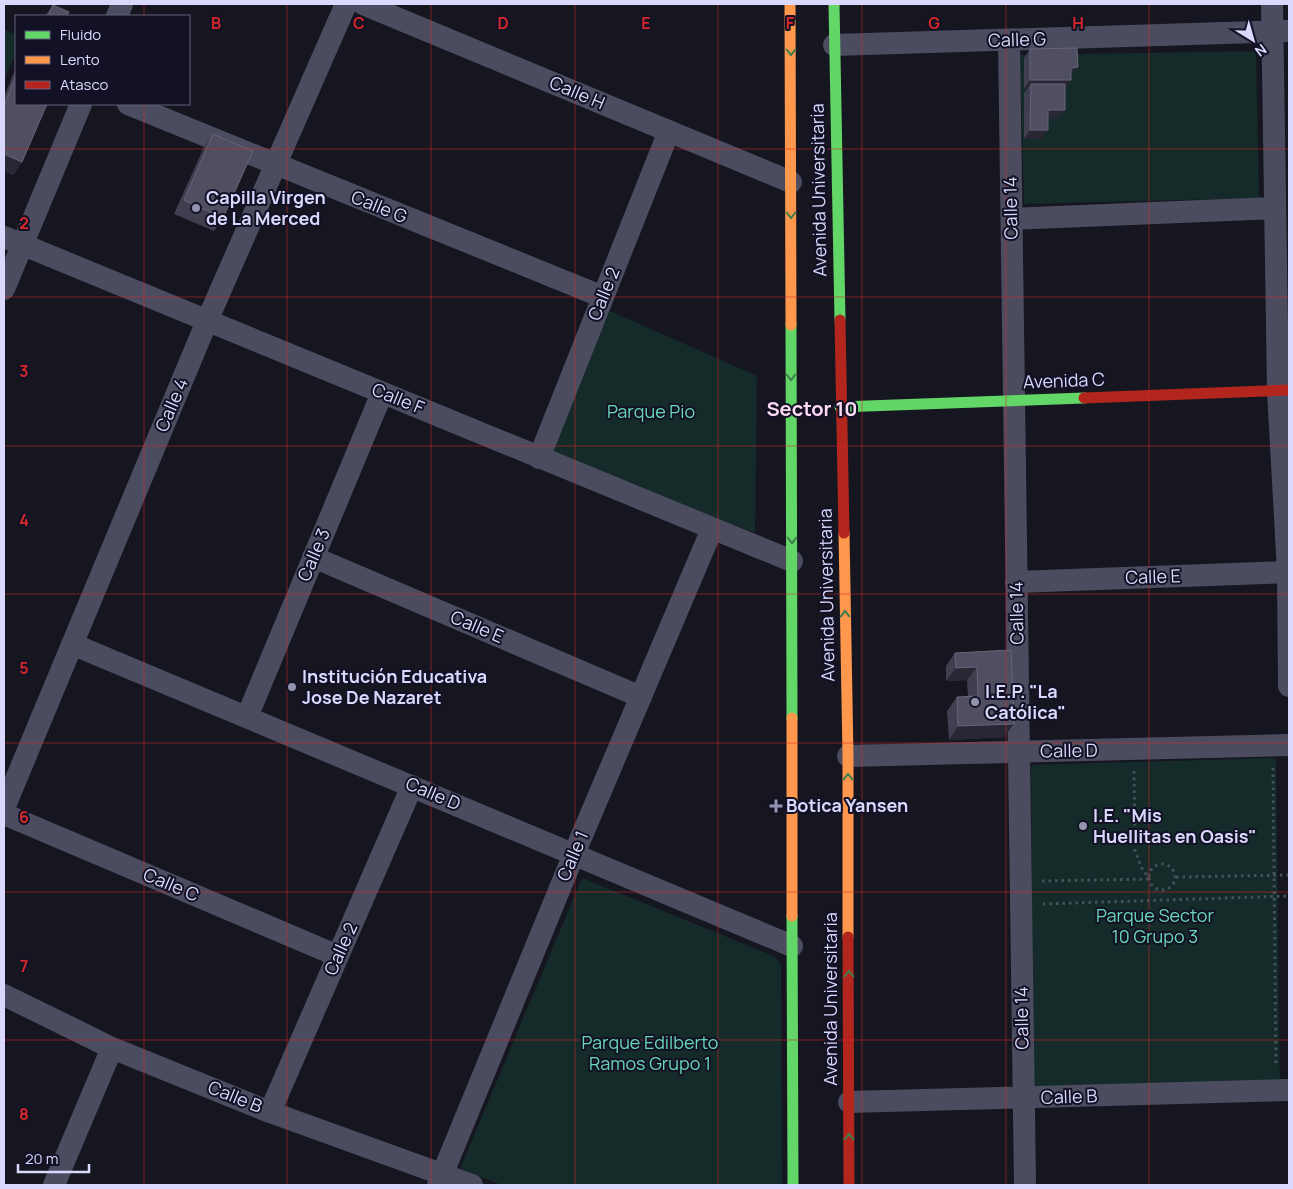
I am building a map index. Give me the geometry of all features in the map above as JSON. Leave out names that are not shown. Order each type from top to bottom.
[{"type":"street","name":"Calle 4","points":[[4,808],[207,321],[346,4]]},
{"type":"street","name":"Calle H","points":[[363,4],[791,182]]},
{"type":"street","name":"Avenida Universitaria","points":[[790,4],[793,1185]]},
{"type":"street","name":"Avenida Universitaria","points":[[834,4],[848,756],[849,1185]]},
{"type":"street","points":[[1272,4],[1281,31],[1275,208],[1284,390],[1289,686]]},
{"type":"street","name":"Calle G","points":[[834,46],[1281,31]]},
{"type":"street","name":"Calle 14","points":[[1009,40],[1025,1185]]},
{"type":"street","points":[[4,289],[13,241],[81,105]]},
{"type":"street","name":"Calle G","points":[[130,105],[603,297]]},
{"type":"street","name":"Calle 2","points":[[539,458],[669,131]]},
{"type":"street","points":[[1012,219],[1275,208]]},
{"type":"street","name":"Calle F","points":[[13,241],[792,562]]},
{"type":"street","name":"Avenida C","points":[[840,406],[1284,390]]},
{"type":"street","name":"Calle 3","points":[[247,716],[382,393]]},
{"type":"street","name":"Calle 1","points":[[440,1179],[574,854],[712,529]]},
{"type":"street","name":"Calle E","points":[[313,557],[641,697]]},
{"type":"street","name":"Calle E","points":[[1016,582],[1288,572]]},
{"type":"street","name":"Calle D","points":[[72,644],[792,946]]},
{"type":"street","name":"Calle D","points":[[848,756],[1289,745]]},
{"type":"street","name":"Calle 2","points":[[270,1112],[412,786]]},
{"type":"street","name":"Calle C","points":[[4,814],[338,956]]},
{"type":"street","name":"Calle B","points":[[4,995],[112,1048],[440,1179],[472,1185]]},
{"type":"street","points":[[54,1185],[112,1048]]},
{"type":"street","name":"Calle B","points":[[849,1102],[1024,1098],[1283,1083]]},
{"type":"path","points":[[1273,763],[1274,897],[1283,1083]]},
{"type":"path","points":[[1134,765],[1135,850],[1141,867],[1152,886],[1164,890],[1171,887],[1176,877],[1174,869],[1163,863],[1152,868],[1149,879]]},
{"type":"path","points":[[1176,877],[1289,875]]},
{"type":"path","points":[[1020,881],[1149,879]]},
{"type":"path","points":[[1021,903],[1289,896]]},
{"type":"green space","points":[[4,29],[15,34],[15,55],[4,81]]},
{"type":"green space","points":[[1256,51],[1259,198],[1024,204],[1020,55]]},
{"type":"green space","name":"Parque Pio","points":[[608,310],[757,376],[755,533],[549,455]]},
{"type":"green space","name":"Parque Sector 10 Grupo 3","points":[[1276,758],[1280,1088],[1033,1090],[1031,765]]},
{"type":"green space","name":"Parque Edilberto Ramos Grupo 1","points":[[582,878],[774,956],[781,965],[782,1185],[502,1185],[460,1169]]},
{"type":"building","points":[[53,5],[69,12],[68,15],[48,15]]},
{"type":"building","points":[[1077,48],[1078,67],[1071,68],[1071,80],[1030,80],[1030,49]]},
{"type":"building","points":[[15,78],[15,105],[47,105],[22,162],[4,154],[4,105]]},
{"type":"building","points":[[1031,84],[1065,84],[1065,110],[1048,110],[1048,130],[1030,130]]},
{"type":"building","points":[[213,134],[253,151],[223,218],[184,200]]},
{"type":"building","points":[[1011,650],[1014,724],[958,726],[957,697],[978,696],[977,667],[956,668],[955,653]]},
{"type":"traffic: fast","points":[[834,4],[840,320]]},
{"type":"traffic: fast","points":[[791,325],[792,718]]},
{"type":"traffic: fast","points":[[840,407],[1084,398]]},
{"type":"traffic: fast","points":[[792,916],[793,1185]]},
{"type":"traffic: slow","points":[[790,4],[791,325]]},
{"type":"traffic: slow","points":[[844,533],[848,756],[848,937]]},
{"type":"traffic: slow","points":[[792,718],[792,916]]},
{"type":"traffic: jam","points":[[840,320],[844,533]]},
{"type":"traffic: jam","points":[[1084,398],[1289,390]]},
{"type":"traffic: jam","points":[[848,937],[849,1185]]},
{"type":"place","name":"Capilla Virgen de La Merced","points":[[196,208]]},
{"type":"place","name":"Institución Educativa Jose De Nazaret","points":[[292,687]]},
{"type":"place","name":"I.E.P. \"La Católica\"","points":[[975,702]]},
{"type":"place","name":"Botica Yansen","points":[[776,806]]},
{"type":"place","name":"I.E. \"Mis Huellitas en Oasis\"","points":[[1083,826]]},
{"type":"district","name":"Sector 10","points":[[812,409]]}]
